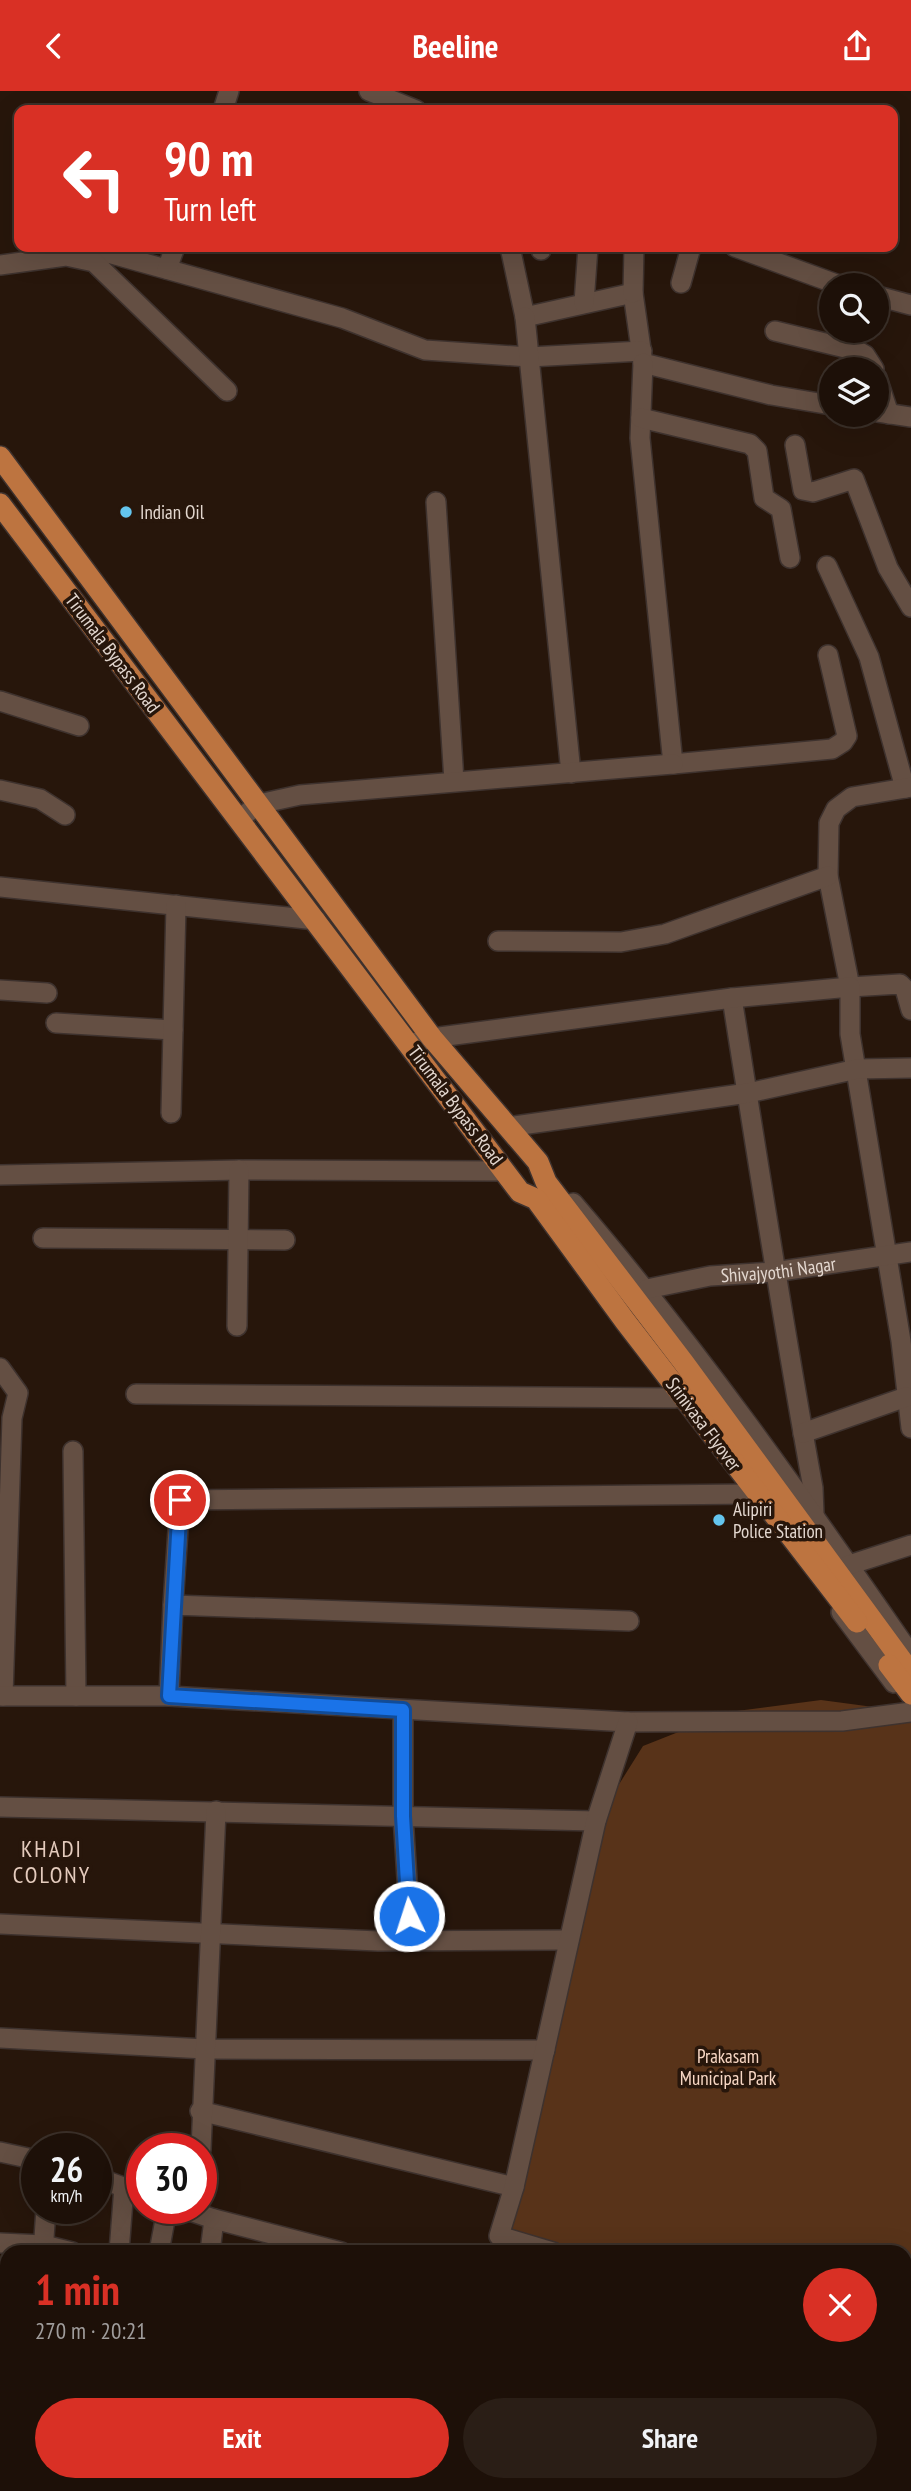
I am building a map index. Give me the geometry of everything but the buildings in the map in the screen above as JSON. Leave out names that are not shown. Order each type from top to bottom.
[{"type":"main road","name":"Tirumala Bypass Road","points":[[0,457],[432,1038],[538,1162]]},
{"type":"main road","name":"Tirumala Bypass Road","points":[[0,504],[505,1171],[534,1191]]},
{"type":"main road","name":"Srinivasa Flyover","points":[[538,1162],[534,1191],[625,1321],[911,1694]]},
{"type":"main road","name":"Srinivasa Flyover","points":[[534,1191],[684,1363],[911,1673]]},
{"type":"street","points":[[369,91],[404,105]]},
{"type":"street","points":[[76,257],[81,252]]},
{"type":"street","points":[[105,252],[342,318],[425,350],[529,357],[643,357],[771,395],[819,403]]},
{"type":"street","points":[[167,269],[173,252]]},
{"type":"street","points":[[511,252],[525,317],[571,773]]},
{"type":"street","points":[[584,303],[588,252]]},
{"type":"street","points":[[634,252],[633,293],[643,357],[640,438],[673,764]]},
{"type":"street","points":[[681,283],[690,252]]},
{"type":"street","points":[[749,252],[819,278]]},
{"type":"street","points":[[0,265],[42,257],[76,257],[101,266],[227,391]]},
{"type":"street","points":[[525,317],[633,293]]},
{"type":"street","points":[[889,299],[911,305]]},
{"type":"street","points":[[775,331],[858,351],[866,357]]},
{"type":"street","points":[[889,414],[911,418]]},
{"type":"street","points":[[641,418],[750,444],[757,451],[764,498],[781,509],[790,558]]},
{"type":"street","points":[[795,445],[805,492],[854,479],[888,568],[911,607]]},
{"type":"street","points":[[436,502],[454,781]]},
{"type":"street","points":[[827,566],[869,657],[908,788],[852,797],[836,809],[829,823],[828,876],[850,988],[850,1034],[888,1254],[911,1428]]},
{"type":"street","points":[[239,819],[259,804],[300,795],[832,749],[847,736],[828,655]]},
{"type":"street","points":[[0,701],[79,726]]},
{"type":"street","points":[[0,790],[40,799],[65,815]]},
{"type":"street","points":[[498,941],[621,942],[665,934],[828,876]]},
{"type":"street","points":[[0,887],[316,920]]},
{"type":"street","points":[[171,1113],[176,905]]},
{"type":"street","points":[[410,1044],[432,1038],[732,998],[900,984],[905,989],[911,1010]]},
{"type":"street","points":[[0,990],[47,993]]},
{"type":"street","points":[[732,998],[774,1272],[813,1488],[812,1511],[818,1520]]},
{"type":"street","points":[[56,1023],[173,1030]]},
{"type":"street","points":[[507,1127],[748,1093],[857,1069],[911,1068]]},
{"type":"street","name":"Tirumala Bypass Road","points":[[538,1162],[647,1289],[818,1520],[911,1655]]},
{"type":"street","points":[[0,1175],[239,1170],[505,1171]]},
{"type":"street","points":[[237,1327],[239,1170]]},
{"type":"street","name":"Tirumala Bypass Road","points":[[534,1191],[675,1398],[911,1707]]},
{"type":"street","points":[[43,1238],[285,1240]]},
{"type":"street","name":"Shivajyothi Nagar","points":[[647,1289],[710,1276],[774,1272],[911,1252]]},
{"type":"street","points":[[0,1368],[18,1392],[12,1418],[2,1696],[169,1696],[628,1722],[842,1721],[911,1713]]},
{"type":"street","points":[[136,1394],[675,1398]]},
{"type":"street","points":[[803,1433],[906,1397]]},
{"type":"street","points":[[73,1451],[76,1696]]},
{"type":"street","points":[[169,1696],[180,1500],[750,1494]]},
{"type":"street","points":[[849,1565],[911,1545]]},
{"type":"street","points":[[173,1605],[629,1621]]},
{"type":"street","points":[[403,1710],[403,1816],[411,1941]]},
{"type":"street","points":[[499,2244],[596,1821],[628,1722]]},
{"type":"street","points":[[0,1807],[596,1821]]},
{"type":"street","points":[[201,2133],[216,1811]]},
{"type":"street","points":[[0,1924],[411,1941],[569,1940]]},
{"type":"street","points":[[0,2038],[205,2049],[545,2050]]},
{"type":"street","points":[[200,2111],[514,2187]]},
{"type":"street","points":[[0,2152],[21,2157]]},
{"type":"street","points":[[121,2245],[126,2221]]},
{"type":"street","points":[[217,2221],[265,2242],[290,2245]]},
{"type":"street","points":[[44,2245],[45,2224]]},
{"type":"street","points":[[160,2245],[164,2224]]},
{"type":"street","points":[[211,2245],[214,2224]]},
{"type":"green space","name":"Prakasam Municipal Park","points":[[821,1700],[911,1712],[911,2245],[529,2245],[499,2236],[596,1821],[643,1746],[729,1712]]},
{"type":"place","name":"Indian Oil","points":[[126,512]]},
{"type":"place","name":"Alipiri Police Station","points":[[719,1520]]},
{"type":"district","name":"KHADI COLONY","points":[[52,1861]]},
{"type":"route","points":[[180,1500],[169,1696],[403,1710],[403,1816],[409,1916]]}]
